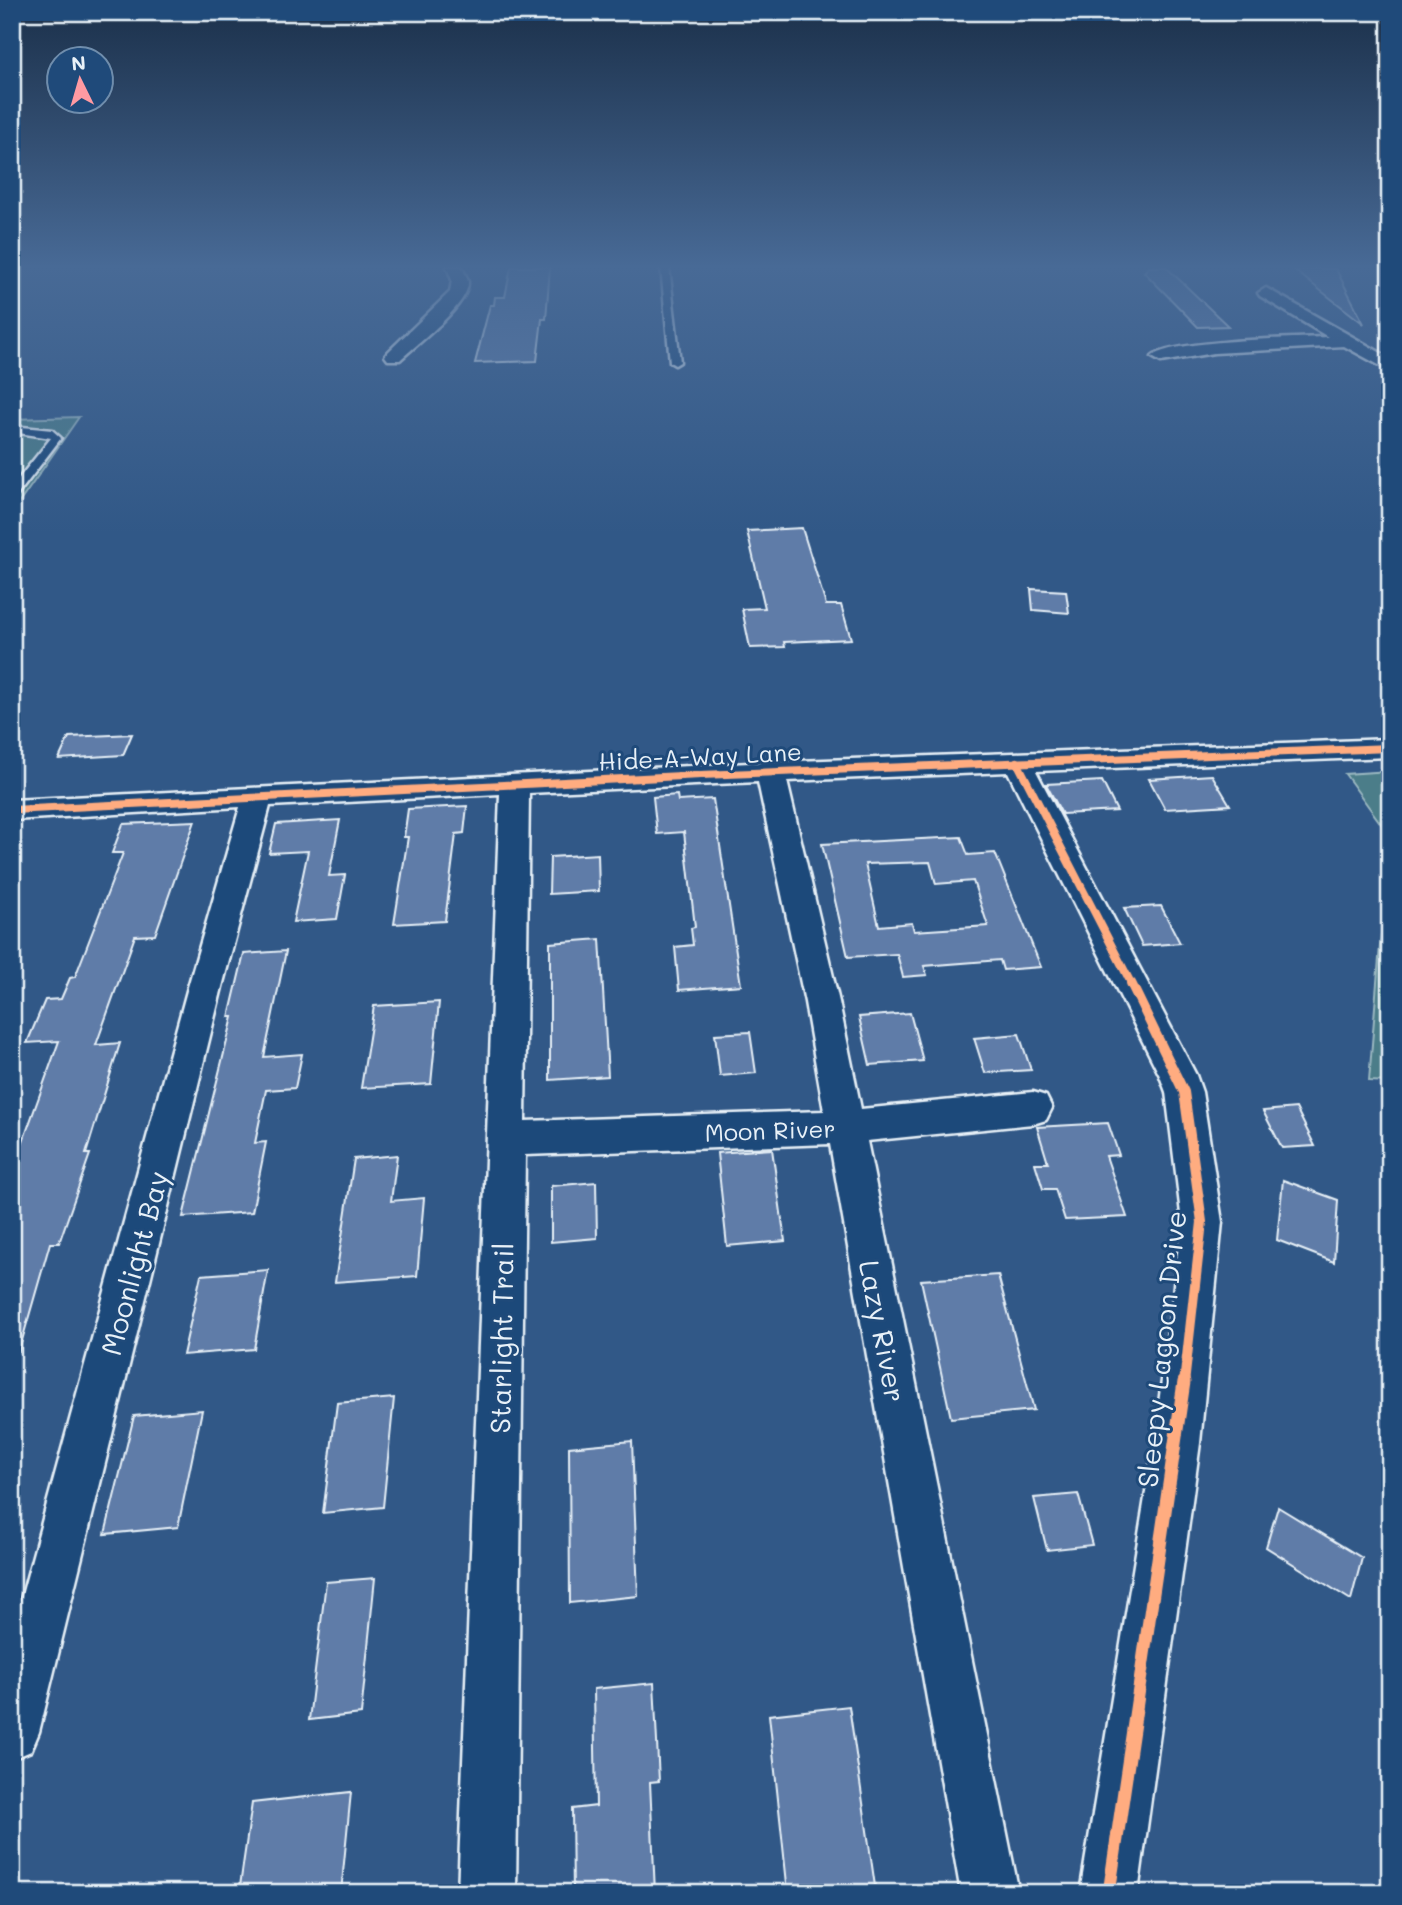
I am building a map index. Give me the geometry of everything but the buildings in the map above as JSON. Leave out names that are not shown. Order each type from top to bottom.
[{"type":"street","points":[[1161,357],[1167,356]]},
{"type":"street","points":[[1373,356],[1390,366]]},
{"type":"street","name":"Hide-A-Way Lane","points":[[12,810],[515,783],[653,780],[770,771],[1390,748]]},
{"type":"street","name":"Sleepy Lagoon Drive","points":[[1017,762],[1178,1075],[1184,1092],[1202,1222],[1177,1443],[1109,1893]]},
{"type":"street","name":"Lazy River","points":[[770,771],[822,1002],[990,1893]]},
{"type":"street","name":"Starlight Trail","points":[[487,1893],[515,783]]},
{"type":"street","name":"Moonlight Bay","points":[[12,1732],[205,987],[258,796]]},
{"type":"street","name":"Moon River","points":[[506,1139],[844,1127],[1033,1108]]},
{"type":"lane","points":[[674,356],[675,362]]},
{"type":"lane","points":[[12,429],[52,433],[56,438],[12,495]]},
{"type":"green space","points":[[79,417],[12,513],[12,419]]},
{"type":"green space","points":[[1390,771],[1390,1082],[1369,1081],[1389,835],[1345,774]]},
{"type":"cycle path","points":[[12,810],[701,775],[1390,748]]},
{"type":"cycle path","points":[[1017,762],[1178,1075],[1184,1092],[1202,1222],[1177,1443],[1109,1893]]}]
